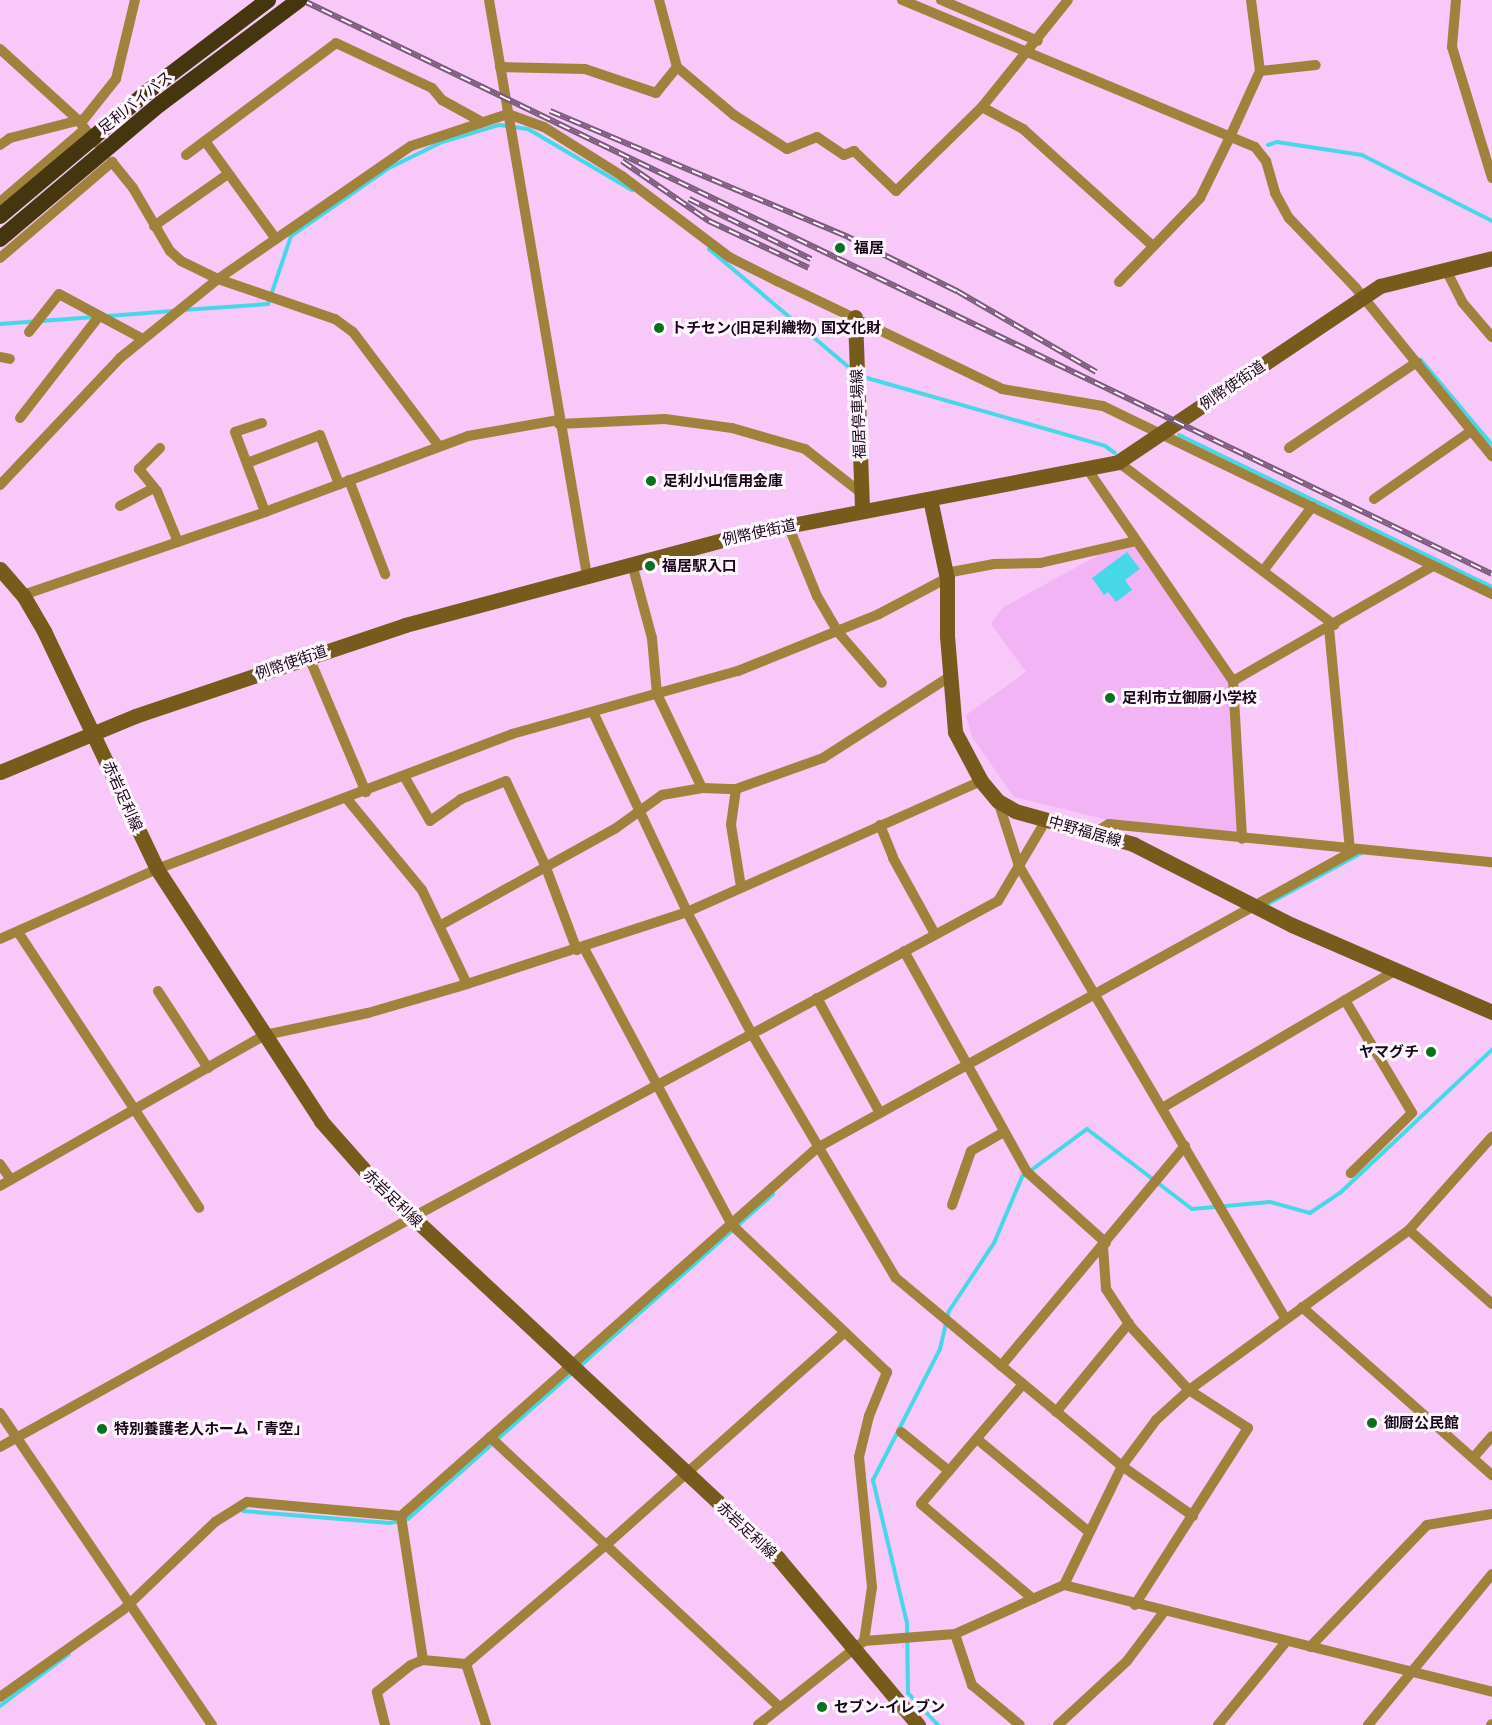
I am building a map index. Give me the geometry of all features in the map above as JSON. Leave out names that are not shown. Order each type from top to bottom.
[{"type":"highway","name":"足利バイパス","points":[[0,216],[138,99],[268,0]]},
{"type":"highway","name":"足利バイパス","points":[[0,239],[160,104],[299,0]]},
{"type":"main road","name":"例幣使街道","points":[[0,772],[94,732],[308,655],[587,576],[788,525],[1088,470],[1118,462],[1361,297],[1390,282],[1492,258]]},
{"type":"main road","name":"福居停車場線","points":[[855,317],[862,511]]},
{"type":"main road","name":"中野福居線","points":[[930,499],[947,575],[949,677],[955,732],[981,781],[998,801],[1046,819],[1133,844],[1255,907],[1395,971],[1492,1012]]},
{"type":"main road","name":"赤岩足利線","points":[[0,569],[23,595],[94,732],[157,869],[321,1121],[349,1155],[413,1217],[778,1558],[858,1646],[918,1725]]},
{"type":"street","points":[[0,202],[83,126],[116,79],[135,0]]},
{"type":"street","points":[[489,0],[587,576]]},
{"type":"street","points":[[659,0],[677,67],[734,116],[787,149],[817,137],[844,155],[854,151],[896,191],[982,107],[1024,52],[1038,41],[1068,0]]},
{"type":"street","points":[[902,0],[1229,139],[1255,147],[1262,154],[1282,208],[1417,362],[1492,456]]},
{"type":"street","points":[[941,0],[1038,41]]},
{"type":"street","points":[[1119,282],[1200,198],[1229,139],[1260,71],[1251,0]]},
{"type":"street","points":[[1456,0],[1452,47],[1492,178]]},
{"type":"street","points":[[186,155],[336,43],[432,88],[442,100],[482,122]]},
{"type":"street","points":[[0,49],[83,126],[133,188],[154,226],[181,261],[218,279],[343,324],[373,356],[439,446]]},
{"type":"street","points":[[1260,71],[1316,65]]},
{"type":"street","points":[[500,67],[585,69],[656,93],[677,67]]},
{"type":"street","points":[[982,107],[1023,129],[1153,246]]},
{"type":"street","points":[[0,485],[120,358],[218,279],[411,146],[508,114],[544,127],[622,176],[729,257],[1002,389],[1102,406],[1492,594]]},
{"type":"street","points":[[0,145],[10,138],[83,126]]},
{"type":"street","points":[[205,141],[276,239]]},
{"type":"street","points":[[0,258],[112,162]]},
{"type":"street","points":[[154,226],[228,174]]},
{"type":"street","points":[[1446,270],[1462,302],[1492,337]]},
{"type":"street","points":[[29,332],[59,294],[143,339]]},
{"type":"street","points":[[20,418],[99,316]]},
{"type":"street","points":[[1289,448],[1417,362]]},
{"type":"street","points":[[23,595],[265,512],[468,436],[559,422],[632,418],[732,428],[805,449],[860,492]]},
{"type":"street","points":[[262,423],[236,432],[265,512]]},
{"type":"street","points":[[1374,499],[1471,431]]},
{"type":"street","points":[[247,463],[320,435],[344,482],[385,574]]},
{"type":"street","points":[[160,448],[139,469],[154,488],[178,542]]},
{"type":"street","points":[[1118,462],[1331,626],[1352,850]]},
{"type":"street","points":[[1088,470],[1233,681],[1242,839]]},
{"type":"street","points":[[120,506],[154,488]]},
{"type":"street","points":[[1263,572],[1312,507]]},
{"type":"street","points":[[788,525],[817,596],[838,632],[882,682]]},
{"type":"street","points":[[0,939],[157,869],[366,792],[512,734],[738,671],[838,632],[947,575],[994,564],[1040,563],[1136,541]]},
{"type":"street","points":[[632,564],[651,638],[657,694],[702,788]]},
{"type":"street","points":[[1233,681],[1433,566]]},
{"type":"street","points":[[308,655],[366,792]]},
{"type":"street","points":[[441,925],[642,812],[662,795],[702,788],[736,789],[763,783],[831,754],[949,677]]},
{"type":"street","points":[[593,712],[642,812],[687,912],[752,1034],[817,1148],[896,1278],[1122,1466],[1193,1516]]},
{"type":"street","points":[[404,776],[430,821],[461,800],[506,781],[545,865],[580,949],[657,1085],[732,1226],[887,1372],[869,1416],[859,1457],[872,1587],[858,1646]]},
{"type":"street","points":[[0,1186],[135,1112],[265,1035],[368,1013],[580,949],[687,912],[981,781]]},
{"type":"street","points":[[736,789],[731,825],[741,888]]},
{"type":"street","points":[[346,799],[405,866],[441,925],[467,984]]},
{"type":"street","points":[[998,801],[1019,867],[1285,1318]]},
{"type":"street","points":[[0,1447],[413,1217],[998,901],[1046,819]]},
{"type":"street","points":[[1096,832],[1109,824],[1352,850],[1492,862]]},
{"type":"street","points":[[880,825],[893,858],[935,934]]},
{"type":"street","points":[[0,1697],[130,1605],[215,1522],[247,1502],[401,1516],[732,1226],[817,1148],[1255,907],[1352,850]]},
{"type":"street","points":[[18,932],[199,1208]]},
{"type":"street","points":[[904,951],[1027,1172],[1105,1245],[1106,1289],[1129,1323],[1189,1389],[1248,1428],[1136,1605]]},
{"type":"street","points":[[1162,1107],[1395,971]]},
{"type":"street","points":[[158,991],[208,1068]]},
{"type":"street","points":[[817,998],[880,1113]]},
{"type":"street","points":[[1345,1000],[1412,1113],[1351,1173]]},
{"type":"street","points":[[952,1205],[971,1151],[1004,1132]]},
{"type":"street","points":[[1064,1585],[1122,1466],[1156,1420],[1189,1389],[1409,1230],[1492,1137]]},
{"type":"street","points":[[1001,1366],[1105,1245],[1185,1146]]},
{"type":"street","points":[[0,1164],[11,1180]]},
{"type":"street","points":[[1409,1230],[1492,1304]]},
{"type":"street","points":[[1302,1307],[1492,1475]]},
{"type":"street","points":[[1056,1412],[1129,1323]]},
{"type":"street","points":[[385,1725],[378,1692],[411,1665],[423,1660],[466,1664],[606,1545],[844,1332]]},
{"type":"street","points":[[1023,1384],[921,1504],[1033,1599]]},
{"type":"street","points":[[0,1413],[212,1725]]},
{"type":"street","points":[[901,1432],[949,1471]]},
{"type":"street","points":[[1473,1458],[1492,1436]]},
{"type":"street","points":[[490,1437],[780,1707]]},
{"type":"street","points":[[977,1439],[1089,1532]]},
{"type":"street","points":[[1310,1647],[1427,1525],[1492,1514]]},
{"type":"street","points":[[401,1516],[423,1660]]},
{"type":"street","points":[[1368,1725],[1492,1574]]},
{"type":"street","points":[[758,1725],[858,1646],[955,1634],[1064,1585],[1163,1613],[1492,1692]]},
{"type":"street","points":[[1058,1725],[1127,1661],[1163,1613]]},
{"type":"street","points":[[955,1634],[972,1685],[1020,1725]]},
{"type":"street","points":[[1218,1725],[1286,1642]]},
{"type":"street","points":[[466,1664],[486,1725]]},
{"type":"shaded area","name":"足利市立御厨小学校","points":[[1134,546],[1229,682],[1238,834],[1108,820],[1014,797],[972,737],[966,715],[1026,672],[991,624],[1002,608],[1106,551]]},
{"type":"shaded area","points":[[1127,552],[1140,569],[1125,580],[1132,590],[1116,602],[1108,592],[1104,595],[1092,578]]},
{"type":"waterway","points":[[183,310],[268,304],[291,236],[389,168],[442,142],[499,125],[528,129],[632,190]]},
{"type":"waterway","points":[[1268,145],[1277,142],[1362,155],[1492,221]]},
{"type":"waterway","points":[[709,249],[852,370]]},
{"type":"waterway","points":[[108,316],[173,311]]},
{"type":"waterway","points":[[0,324],[95,317]]},
{"type":"waterway","points":[[1421,360],[1492,445]]},
{"type":"waterway","points":[[860,376],[1105,446],[1115,453]]},
{"type":"waterway","points":[[1179,435],[1492,587]]},
{"type":"waterway","points":[[1264,906],[1363,852]]},
{"type":"waterway","points":[[938,1725],[908,1693],[907,1623],[873,1480],[940,1349],[949,1311],[994,1243],[1022,1177],[1087,1129],[1192,1209],[1270,1202],[1310,1213],[1340,1193],[1492,1050]]},
{"type":"waterway","points":[[579,1367],[773,1194]]},
{"type":"waterway","points":[[243,1511],[390,1523],[408,1519],[573,1372]]},
{"type":"waterway","points":[[0,1706],[69,1654]]},
{"type":"railway","points":[[302,0],[1492,574]]},
{"type":"railway","points":[[550,111],[848,237],[957,291],[1096,372]]},
{"type":"railway","points":[[622,161],[709,221],[809,268]]},
{"type":"railway","points":[[689,199],[811,259]]},
{"type":"place","name":"福居","points":[[840,248]]},
{"type":"place","name":"トチセン(旧足利織物) 国文化財","points":[[659,328]]},
{"type":"place","name":"足利小山信用金庫","points":[[651,481]]},
{"type":"place","name":"福居駅入口","points":[[650,566]]},
{"type":"place","name":"足利市立御厨小学校","points":[[1110,698]]},
{"type":"place","name":"ヤマグチ","points":[[1431,1052]]},
{"type":"place","name":"御厨公民館","points":[[1372,1423]]},
{"type":"place","name":"特別養護老人ホーム「青空」","points":[[102,1429]]},
{"type":"place","name":"セブン-イレブン","points":[[822,1707]]}]
